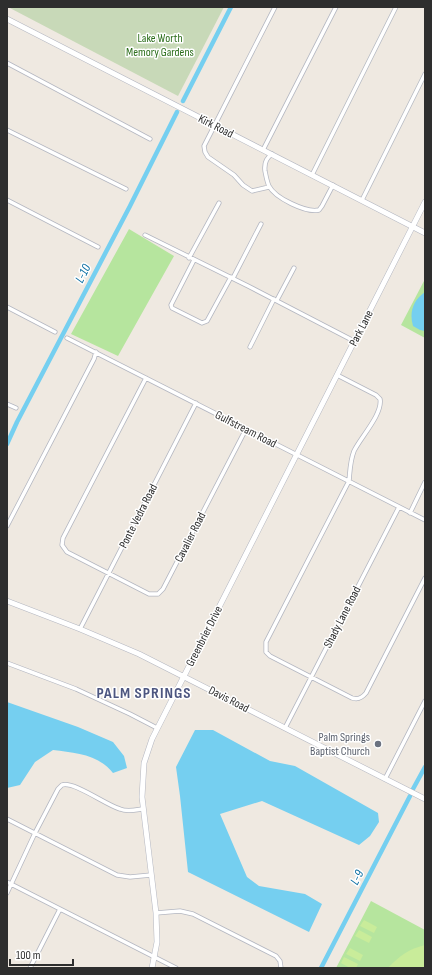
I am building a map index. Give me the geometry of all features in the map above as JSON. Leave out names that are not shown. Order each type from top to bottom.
[{"type":"street","points":[[269,187],[252,191],[243,185],[234,175],[208,157],[204,152],[204,146],[276,7]]},
{"type":"street","points":[[263,150],[336,7]]},
{"type":"street","points":[[312,175],[396,7]]},
{"type":"street","name":"Kirk Road","points":[[7,19],[425,233]]},
{"type":"street","points":[[7,63],[150,138]]},
{"type":"street","points":[[362,200],[425,74]]},
{"type":"street","points":[[7,130],[126,189]]},
{"type":"street","points":[[272,154],[267,159],[265,164],[269,187],[284,200],[312,211],[320,208],[333,185]]},
{"type":"street","points":[[7,200],[98,247]]},
{"type":"street","name":"Park Lane","points":[[297,455],[425,202]]},
{"type":"street","points":[[219,203],[192,259],[171,306],[172,308],[202,323],[207,321],[261,224]]},
{"type":"street","points":[[145,235],[276,300],[354,341]]},
{"type":"street","points":[[250,347],[294,268]]},
{"type":"street","points":[[7,307],[55,332]]},
{"type":"street","name":"Gulfstream Road","points":[[67,338],[425,520]]},
{"type":"street","points":[[7,526],[94,359],[96,352]]},
{"type":"street","points":[[337,376],[376,395],[381,402],[369,430],[360,441],[354,452],[349,481],[265,645],[266,652],[270,656],[352,698],[358,699],[364,696],[425,578]]},
{"type":"street","points":[[108,573],[67,552],[63,548],[62,541],[146,378]]},
{"type":"street","name":"Ponte Vedra Road","points":[[80,628],[196,403]]},
{"type":"street","points":[[7,404],[16,408]]},
{"type":"street","name":"Cavalier Road","points":[[108,573],[149,594],[155,595],[161,592],[246,429]]},
{"type":"street","name":"Greenbrier Drive","points":[[152,968],[157,929],[142,809],[144,763],[157,728],[297,455]]},
{"type":"street","points":[[410,513],[425,482]]},
{"type":"street","name":"Shady Lane Road","points":[[285,728],[399,507]]},
{"type":"street","name":"Davis Road","points":[[7,601],[80,628],[139,654],[425,799]]},
{"type":"street","points":[[7,663],[83,692],[157,728]]},
{"type":"street","points":[[385,779],[425,700]]},
{"type":"street","points":[[7,892],[35,833],[60,787],[65,784],[72,785],[120,809],[130,811],[142,809]]},
{"type":"street","points":[[7,819],[117,875],[130,877],[151,875]]},
{"type":"street","points":[[7,882],[176,968]]},
{"type":"street","points":[[30,968],[60,910]]},
{"type":"street","points":[[156,913],[180,911],[193,914],[276,956],[280,961],[281,968]]},
{"type":"green space","name":"Lake Worth Memory Gardens","points":[[8,7],[224,7],[178,96]]},
{"type":"green space","points":[[129,229],[174,256],[118,356],[71,334]]},
{"type":"green space","points":[[425,279],[425,338],[401,325]]},
{"type":"green space","points":[[371,901],[425,930],[425,968],[336,968]]},
{"type":"green space","points":[[364,920],[377,927],[374,933],[360,926]]},
{"type":"green space","points":[[359,930],[372,937],[369,943],[355,936]]},
{"type":"green space","points":[[425,945],[425,968],[388,968],[405,954]]},
{"type":"green space","points":[[350,948],[363,955],[360,961],[346,954]]},
{"type":"green space","points":[[344,957],[358,964],[356,968],[350,968],[341,963]]},
{"type":"water","points":[[425,292],[425,331],[413,326],[412,312],[415,303]]},
{"type":"water","points":[[7,702],[78,727],[113,742],[124,756],[127,768],[113,773],[93,758],[53,750],[35,762],[20,785],[7,788]]},
{"type":"water","points":[[195,730],[213,730],[270,761],[295,766],[378,813],[379,822],[370,836],[359,845],[262,801],[220,814],[247,877],[259,886],[305,894],[322,904],[309,932],[188,872],[176,767]]},
{"type":"waterway","name":"L-10","points":[[183,101],[231,7]]},
{"type":"waterway","name":"L-10","points":[[7,444],[177,112]]},
{"type":"waterway","name":"L-9","points":[[413,789],[425,767]]},
{"type":"waterway","name":"L-9","points":[[321,968],[410,796]]},
{"type":"place","name":"Palm Springs Baptist Church","points":[[378,744]]},
{"type":"district","name":"PALM SPRINGS","points":[[144,692]]}]
